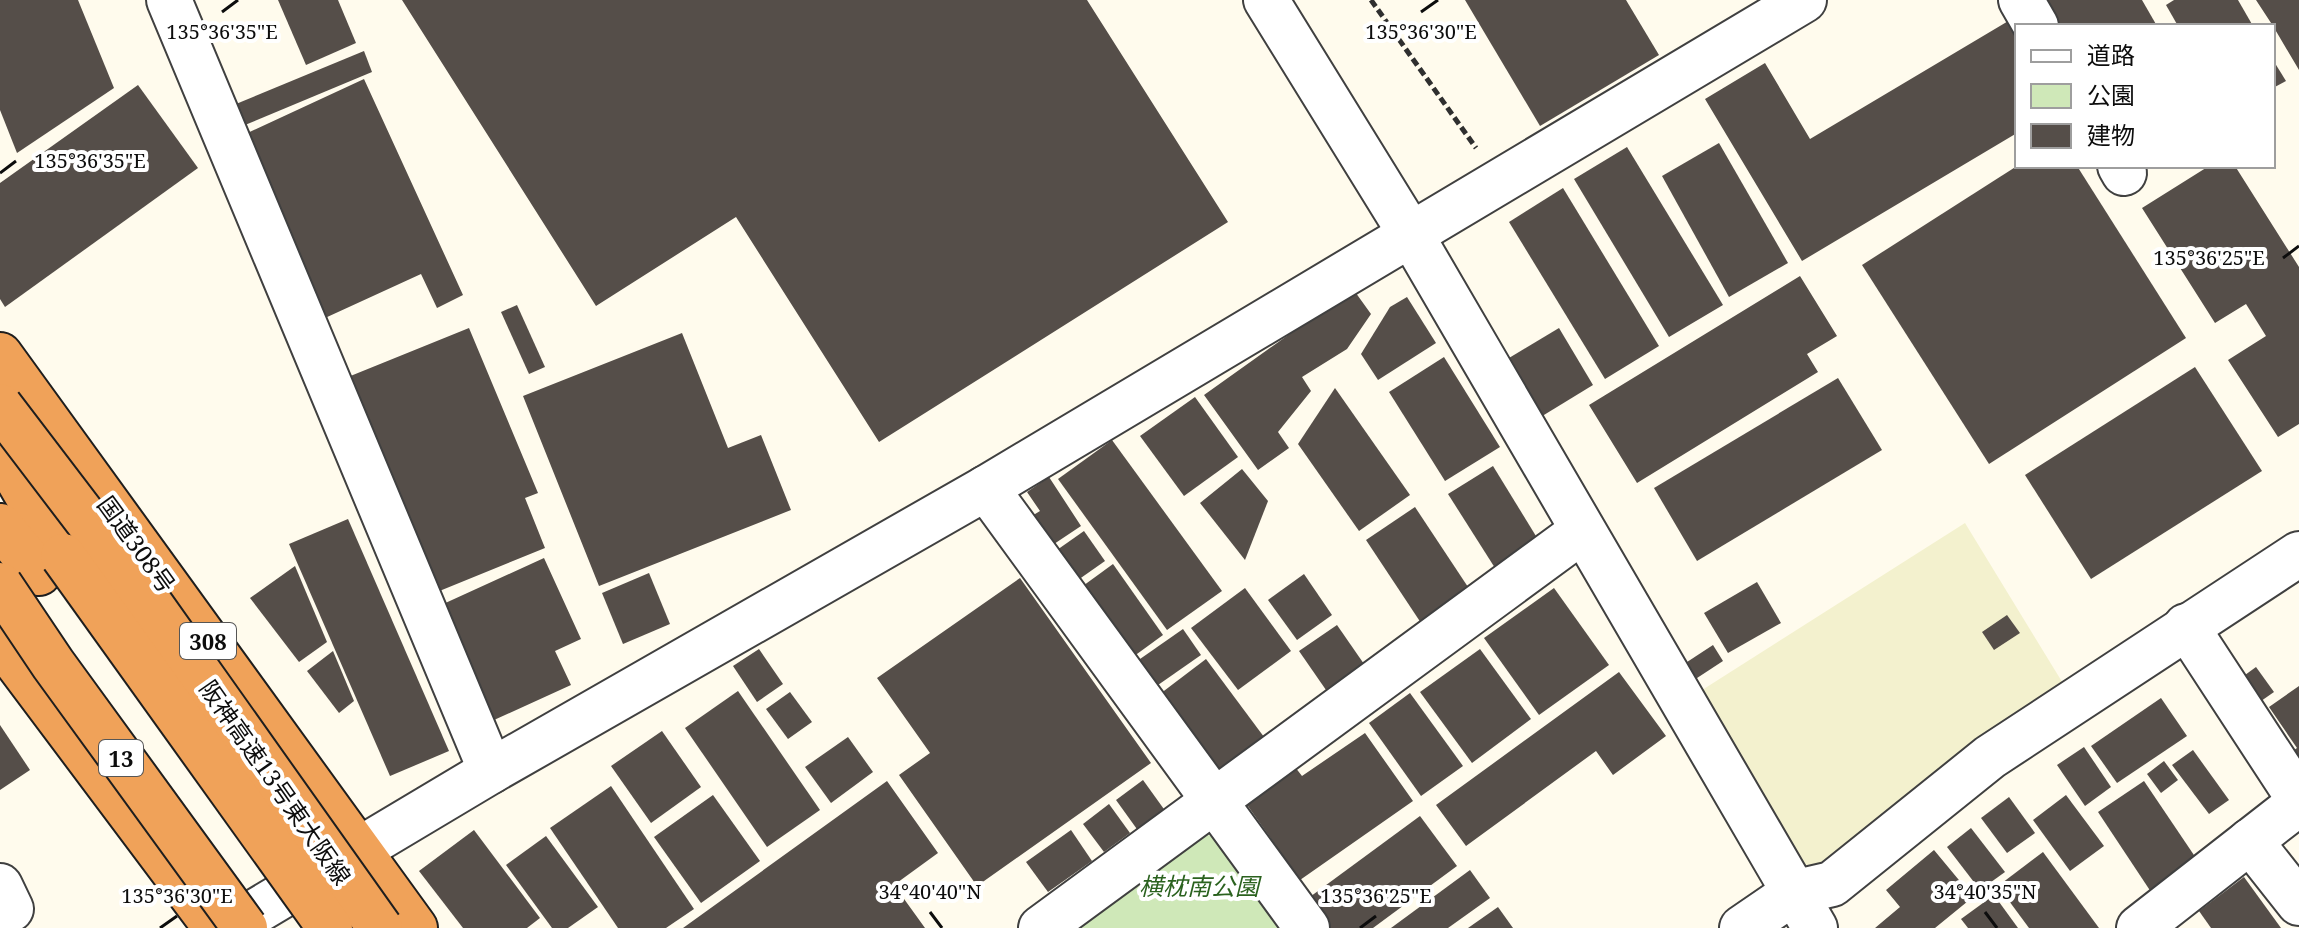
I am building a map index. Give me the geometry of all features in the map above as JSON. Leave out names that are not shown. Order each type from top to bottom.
[{"type":"highway","name":"国道308号","points":[[0,355],[415,928]]},
{"type":"highway","name":"阪神高速13号東大阪線","points":[[0,406],[141,591],[380,928]]},
{"type":"highway","points":[[0,449],[34,571],[330,928]]},
{"type":"highway","points":[[0,526],[294,928]]},
{"type":"highway","name":"13","points":[[34,571],[53,664],[245,928]]},
{"type":"highway","points":[[0,640],[216,928]]},
{"type":"street","points":[[169,0],[491,771]]},
{"type":"street","points":[[1266,0],[1410,233],[1804,910]]},
{"type":"street","points":[[228,928],[361,852],[491,771],[986,488],[1804,0]]},
{"type":"street","points":[[2021,0],[2035,24]]},
{"type":"street","points":[[986,488],[1307,928]]},
{"type":"street","points":[[1041,928],[1217,802],[1582,531]]},
{"type":"street","points":[[1742,928],[1804,910],[1990,757],[2299,554]]},
{"type":"street","points":[[2139,928],[2299,801],[2186,626]]},
{"type":"street","points":[[2250,841],[2299,903]]},
{"type":"path","points":[[1371,0],[1501,180]]},
{"type":"shaded area","points":[[1965,523],[2064,685],[1822,867],[1801,864],[1699,692]]},
{"type":"green space","name":"横枕南公園","points":[[1199,833],[1220,838],[1284,928],[1065,928]]},
{"type":"building","points":[[0,0],[78,0],[114,88],[17,153],[0,110]]},
{"type":"building","points":[[278,0],[338,0],[356,43],[306,65]]},
{"type":"building","points":[[402,0],[1087,0],[1228,222],[879,442],[736,217],[596,306]]},
{"type":"building","points":[[1465,0],[1626,0],[1659,55],[1540,126]]},
{"type":"building","points":[[2033,0],[2142,0],[2156,24],[2047,24]]},
{"type":"building","points":[[2174,0],[2238,0],[2252,24],[2177,24],[2166,5]]},
{"type":"building","points":[[2256,0],[2299,0],[2299,70],[2275,29],[2275,24],[2272,24]]},
{"type":"building","points":[[2010,20],[2015,28],[2015,134],[1802,261],[1705,99],[1765,63],[1810,139]]},
{"type":"building","points":[[364,51],[372,72],[245,125],[236,104]]},
{"type":"building","points":[[2275,63],[2286,81],[2275,87]]},
{"type":"building","points":[[364,79],[463,295],[437,308],[421,274],[325,318],[241,136]]},
{"type":"building","points":[[138,85],[198,168],[5,307],[0,299],[0,183]]},
{"type":"building","points":[[1719,143],[1788,263],[1729,297],[1662,176]]},
{"type":"building","points":[[1627,147],[1723,305],[1669,337],[1574,179]]},
{"type":"building","points":[[2015,167],[2078,168],[2186,338],[1989,464],[1862,265]]},
{"type":"building","points":[[2206,168],[2236,168],[2299,267],[2299,424],[2278,437],[2228,360],[2266,336],[2246,304],[2215,323],[2142,208]]},
{"type":"building","points":[[1563,188],[1659,346],[1605,379],[1509,222]]},
{"type":"building","points":[[1800,276],[1837,336],[1807,354],[1818,372],[1637,483],[1589,405]]},
{"type":"building","points":[[1353,289],[1371,314],[1347,349],[1302,377],[1311,391],[1278,432],[1289,448],[1258,470],[1204,395]]},
{"type":"building","points":[[1407,297],[1436,343],[1378,380],[1361,354],[1390,307]]},
{"type":"building","points":[[517,305],[545,367],[529,374],[501,312]]},
{"type":"building","points":[[469,328],[538,493],[525,498],[545,548],[437,592],[348,377]]},
{"type":"building","points":[[1559,328],[1593,385],[1539,418],[1504,361]]},
{"type":"building","points":[[682,333],[728,448],[761,435],[791,510],[599,586],[523,396]]},
{"type":"building","points":[[1444,357],[1500,447],[1445,481],[1389,392]]},
{"type":"building","points":[[2195,367],[2262,471],[2091,579],[2025,475]]},
{"type":"building","points":[[1838,378],[1882,450],[1697,561],[1654,488]]},
{"type":"building","points":[[1335,388],[1410,495],[1359,531],[1298,444]]},
{"type":"building","points":[[1195,397],[1238,457],[1184,496],[1140,436]]},
{"type":"building","points":[[1112,440],[1222,591],[1167,630],[1058,479]]},
{"type":"building","points":[[1493,466],[1539,541],[1495,568],[1448,494]]},
{"type":"building","points":[[1242,469],[1268,501],[1245,560],[1200,503]]},
{"type":"building","points":[[1049,477],[1081,526],[1042,552],[1022,522],[1040,511],[1027,492]]},
{"type":"building","points":[[1415,507],[1470,590],[1421,623],[1366,540]]},
{"type":"building","points":[[348,519],[449,751],[390,776],[289,544]]},
{"type":"building","points":[[1084,531],[1105,561],[1068,587],[1047,557]]},
{"type":"building","points":[[544,558],[581,639],[555,651],[571,685],[494,720],[441,605]]},
{"type":"building","points":[[1113,564],[1163,635],[1126,662],[1076,591]]},
{"type":"building","points":[[295,566],[327,642],[299,662],[250,598]]},
{"type":"building","points":[[649,573],[670,624],[623,644],[602,593]]},
{"type":"building","points":[[1304,574],[1332,615],[1297,640],[1268,600]]},
{"type":"building","points":[[1020,578],[1151,763],[977,886],[899,775],[930,753],[877,678]]},
{"type":"building","points":[[1757,582],[1781,623],[1728,653],[1704,613]]},
{"type":"building","points":[[1245,588],[1291,651],[1238,690],[1191,628]]},
{"type":"building","points":[[1554,588],[1609,665],[1539,715],[1484,638]]},
{"type":"building","points":[[2007,615],[2020,633],[1994,650],[1982,632]]},
{"type":"building","points":[[1337,625],[1364,664],[1326,690],[1299,651]]},
{"type":"building","points":[[1183,629],[1201,655],[1148,692],[1130,666]]},
{"type":"building","points":[[1713,645],[1723,661],[1694,680],[1684,664]]},
{"type":"building","points":[[759,649],[783,684],[757,702],[733,666]]},
{"type":"building","points":[[1480,649],[1531,719],[1472,763],[1420,692]]},
{"type":"building","points":[[333,651],[354,701],[339,713],[307,671]]},
{"type":"building","points":[[1206,659],[1267,741],[1213,781],[1152,700]]},
{"type":"building","points":[[2256,667],[2274,692],[2251,708],[2234,683]]},
{"type":"building","points":[[1619,672],[1666,736],[1613,775],[1596,751],[1466,846],[1436,805]]},
{"type":"building","points":[[2299,686],[2299,786],[2280,760],[2297,748],[2269,707]]},
{"type":"building","points":[[738,691],[820,810],[767,847],[685,728]]},
{"type":"building","points":[[790,692],[812,722],[788,739],[766,709]]},
{"type":"building","points":[[1410,693],[1463,766],[1421,796],[1369,723]]},
{"type":"building","points":[[2161,698],[2187,736],[2117,783],[2091,746]]},
{"type":"building","points":[[0,725],[30,770],[0,790]]},
{"type":"building","points":[[662,731],[701,787],[651,823],[611,766]]},
{"type":"building","points":[[1365,733],[1413,801],[1290,887],[1267,854],[1277,847],[1245,802],[1295,767],[1302,776]]},
{"type":"building","points":[[848,737],[873,772],[831,803],[805,767]]},
{"type":"building","points":[[2084,747],[2111,787],[2085,806],[2057,765]]},
{"type":"building","points":[[2193,750],[2229,800],[2209,814],[2172,765]]},
{"type":"building","points":[[2164,761],[2178,780],[2161,793],[2147,774]]},
{"type":"building","points":[[1143,780],[1166,812],[1139,832],[1116,800]]},
{"type":"building","points":[[887,781],[938,853],[894,885],[925,928],[683,928]]},
{"type":"building","points":[[2144,781],[2202,867],[2155,898],[2098,812]]},
{"type":"building","points":[[611,786],[694,909],[666,928],[618,928],[550,828]]},
{"type":"building","points":[[713,795],[760,861],[701,903],[654,837]]},
{"type":"building","points":[[2066,795],[2104,846],[2070,871],[2033,820]]},
{"type":"building","points":[[2009,797],[2035,833],[2007,853],[1981,818]]},
{"type":"building","points":[[1109,804],[1130,833],[1104,852],[1083,824]]},
{"type":"building","points":[[1420,816],[1457,866],[1373,928],[1322,928],[1303,902]]},
{"type":"building","points":[[1971,828],[2005,872],[1980,890],[1947,847]]},
{"type":"building","points":[[474,830],[540,918],[527,928],[463,928],[419,871]]},
{"type":"building","points":[[1071,830],[1092,861],[1048,892],[1026,862]]},
{"type":"building","points":[[546,836],[598,907],[568,928],[552,928],[506,865]]},
{"type":"building","points":[[1934,850],[1973,897],[1935,928],[1875,928],[1900,907],[1886,890]]},
{"type":"building","points":[[2043,852],[2099,928],[2029,928],[1998,886]]},
{"type":"building","points":[[1470,870],[1490,898],[1448,928],[1391,928]]},
{"type":"building","points":[[2244,877],[2281,928],[2211,928],[2199,911]]},
{"type":"building","points":[[1994,895],[2018,928],[1968,928],[1961,919]]},
{"type":"building","points":[[1498,907],[1513,928],[1468,928]]},
{"type":"railway","points":[[331,914],[341,928]]}]
